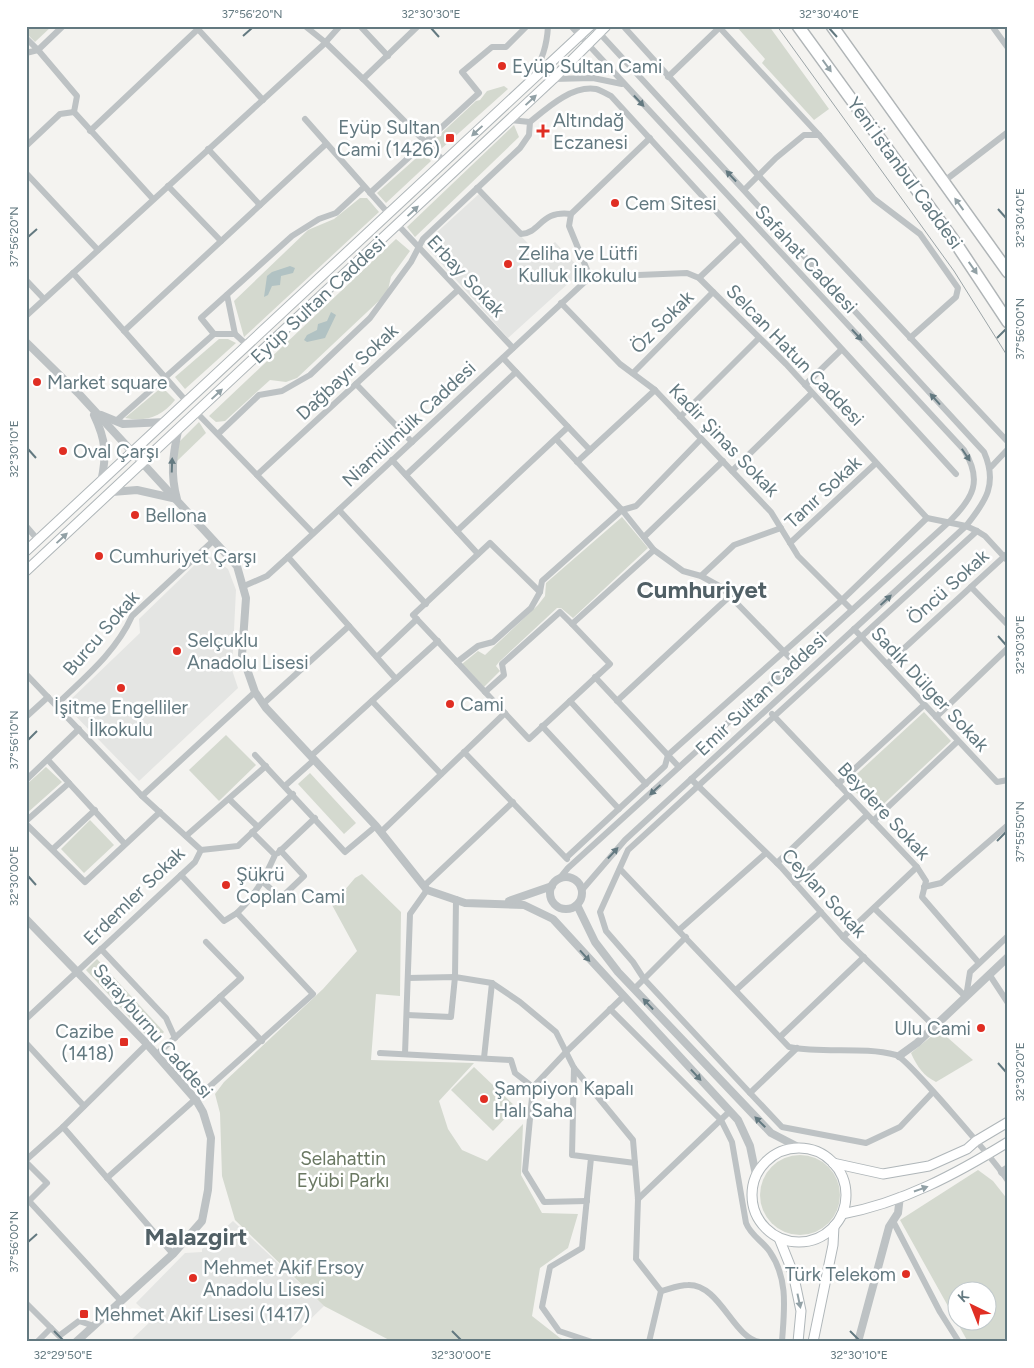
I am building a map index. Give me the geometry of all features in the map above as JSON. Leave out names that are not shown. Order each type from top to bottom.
[{"type":"highway","name":"Yeni İstanbul Caddesi","points":[[798,26],[957,245],[1008,322]]},
{"type":"highway","name":"Yeni İstanbul Caddesi","points":[[832,26],[1008,272]]},
{"type":"main road","name":"Eyüp Sultan Caddesi","points":[[26,551],[529,82],[580,36],[594,29],[606,26]]},
{"type":"main road","name":"Eyüp Sultan Caddesi","points":[[26,572],[553,79],[587,44],[594,29]]},
{"type":"main road","points":[[833,1163],[884,1174],[930,1166],[967,1149],[976,1141],[1008,1122]]},
{"type":"main road","points":[[842,1214],[858,1211],[940,1182],[1008,1142]]},
{"type":"main road","points":[[800,1148],[818,1152],[833,1163],[841,1174],[845,1187],[846,1201],[842,1214],[834,1226],[815,1239],[791,1242],[779,1238],[767,1230],[758,1218],[752,1204],[752,1190],[756,1176],[763,1164],[774,1155],[787,1149],[800,1148]]},
{"type":"main road","points":[[813,1342],[833,1245],[834,1226]]},
{"type":"main road","points":[[779,1238],[793,1273],[801,1311],[798,1342]]},
{"type":"street","points":[[26,53],[39,49],[63,26]]},
{"type":"street","points":[[306,26],[363,79],[444,161]]},
{"type":"street","points":[[26,316],[263,100],[340,26]]},
{"type":"street","points":[[360,26],[388,56]]},
{"type":"street","points":[[363,79],[418,26]]},
{"type":"street","points":[[370,193],[427,143],[479,93],[462,72],[492,47],[506,47],[526,26]]},
{"type":"street","points":[[529,82],[542,60],[547,44],[548,26]]},
{"type":"street","name":"Safahat Caddesi","points":[[571,26],[622,84],[964,450],[972,463],[975,477],[972,492],[963,508],[950,521]]},
{"type":"street","points":[[992,26],[1008,48]]},
{"type":"street","points":[[668,77],[720,27],[819,135],[874,199],[917,230],[958,288],[956,297],[910,338]]},
{"type":"street","points":[[90,131],[197,28],[263,100]]},
{"type":"street","points":[[625,28],[758,175],[1008,442]]},
{"type":"street","name":"Safahat Caddesi","points":[[594,29],[984,452],[991,467]]},
{"type":"street","points":[[26,38],[39,49],[77,96],[74,112]]},
{"type":"street","points":[[553,79],[593,78],[622,84]]},
{"type":"street","points":[[218,434],[259,395],[282,391],[310,375],[370,318],[411,262],[423,239],[520,148],[528,136],[530,122],[555,101],[574,92],[596,89],[610,96],[650,138],[841,350],[956,474]]},
{"type":"street","points":[[74,112],[153,199]]},
{"type":"street","points":[[26,146],[60,114],[74,112]]},
{"type":"street","points":[[305,119],[388,213]]},
{"type":"street","points":[[510,120],[530,122]]},
{"type":"street","points":[[943,182],[1008,132]]},
{"type":"street","points":[[744,190],[758,175],[804,135],[819,135]]},
{"type":"street","points":[[590,277],[569,226],[570,214],[650,138]]},
{"type":"street","points":[[124,331],[326,144]]},
{"type":"street","points":[[208,149],[260,205]]},
{"type":"street","points":[[26,173],[98,250]]},
{"type":"street","points":[[168,186],[221,241]]},
{"type":"street","points":[[214,334],[200,318],[292,236],[319,219],[336,213],[364,187]]},
{"type":"street","points":[[477,188],[521,234],[527,233],[547,217],[558,212],[570,214]]},
{"type":"street","name":"Erbay Sokak","points":[[398,225],[513,348]]},
{"type":"street","points":[[699,278],[740,239]]},
{"type":"street","points":[[73,273],[187,402]]},
{"type":"street","name":"Selcan Hatun Caddesi","points":[[590,277],[687,273],[699,278],[805,385],[927,518]]},
{"type":"street","name":"Niamülmülk Caddesi","points":[[244,586],[267,576],[590,277]]},
{"type":"street","points":[[26,280],[44,299]]},
{"type":"street","name":"Dağbayır Sokak","points":[[257,475],[458,290]]},
{"type":"street","name":"Öz Sokak","points":[[633,373],[713,292]]},
{"type":"street","points":[[227,295],[235,334],[247,345]]},
{"type":"street","name":"Kadir Şinas Sokak","points":[[561,303],[620,364],[655,390],[732,470],[771,512],[798,556],[852,610]]},
{"type":"street","points":[[116,421],[214,334],[235,334]]},
{"type":"street","points":[[680,416],[759,338]]},
{"type":"street","points":[[26,342],[144,463],[237,566],[246,598],[242,655],[255,692],[263,704],[378,829],[425,888],[465,902],[524,905],[553,919],[738,1120],[750,1146],[756,1176]]},
{"type":"street","points":[[805,385],[841,350]]},
{"type":"street","points":[[503,358],[590,450]]},
{"type":"street","points":[[406,475],[516,372]]},
{"type":"street","points":[[356,384],[412,442]]},
{"type":"street","points":[[577,462],[655,390]]},
{"type":"street","points":[[732,470],[812,393]]},
{"type":"street","points":[[92,408],[116,421],[144,424],[165,422]]},
{"type":"street","points":[[92,408],[105,441],[105,461],[101,482]]},
{"type":"street","points":[[197,413],[314,534]]},
{"type":"street","points":[[457,531],[568,427]]},
{"type":"street","points":[[177,499],[172,483],[171,462],[178,431]]},
{"type":"street","points":[[556,439],[622,510],[654,550],[683,571],[701,576],[721,587],[794,662]]},
{"type":"street","points":[[457,662],[478,646],[493,642],[531,608],[540,592],[542,581],[622,510],[636,506],[702,439]]},
{"type":"street","points":[[966,526],[986,497],[991,467],[1008,449]]},
{"type":"street","points":[[392,460],[478,554]]},
{"type":"street","points":[[644,537],[723,461]]},
{"type":"street","name":"Tanır Sokak","points":[[790,543],[876,463]]},
{"type":"street","points":[[112,492],[137,490],[177,499]]},
{"type":"street","points":[[339,510],[426,604]]},
{"type":"street","points":[[567,857],[665,766],[668,755],[842,600],[927,518],[950,521],[977,531],[1007,557]]},
{"type":"street","name":"Emir Sultan Caddesi","points":[[559,879],[568,868],[950,521]]},
{"type":"street","points":[[26,526],[38,540]]},
{"type":"street","name":"Emir Sultan Caddesi","points":[[582,890],[625,840],[966,526]]},
{"type":"street","points":[[701,576],[734,545],[781,528]]},
{"type":"street","points":[[933,1092],[900,1127],[866,1144],[782,1127],[644,979],[633,962],[606,931],[600,912],[628,850],[977,531]]},
{"type":"street","name":"Burcu Sokak","points":[[56,705],[99,663],[124,632],[132,616],[214,540]]},
{"type":"street","points":[[485,692],[504,674],[502,664],[560,612],[610,664],[529,739],[505,714],[413,615],[490,542],[540,592]]},
{"type":"street","points":[[572,624],[654,550]]},
{"type":"street","points":[[288,557],[396,679]]},
{"type":"street","name":"Öncü Sokak","points":[[887,664],[971,587],[1007,557]]},
{"type":"street","points":[[971,587],[1008,625]]},
{"type":"street","points":[[618,701],[730,596]]},
{"type":"street","points":[[377,657],[417,619]]},
{"type":"street","points":[[263,704],[349,626]]},
{"type":"street","name":"Sadık Dülger Sokak","points":[[854,629],[997,782],[1008,780]]},
{"type":"street","points":[[286,785],[372,700],[438,642]]},
{"type":"street","points":[[936,717],[1008,648]]},
{"type":"street","name":"Erdemler Sokak","points":[[26,674],[142,796],[201,850],[195,862],[26,1019]]},
{"type":"street","points":[[595,677],[679,767]]},
{"type":"street","points":[[142,796],[255,692]]},
{"type":"street","points":[[26,717],[48,697]]},
{"type":"street","points":[[372,700],[442,774]]},
{"type":"street","points":[[570,701],[646,784]]},
{"type":"street","points":[[838,784],[924,705]]},
{"type":"street","name":"Beydere Sokak","points":[[767,709],[916,867],[926,880],[922,897],[979,963]]},
{"type":"street","points":[[255,755],[286,785],[346,852],[378,829],[442,774],[505,714]]},
{"type":"street","points":[[542,726],[619,809]]},
{"type":"street","points":[[26,769],[29,777],[79,729]]},
{"type":"street","points":[[873,821],[958,741]]},
{"type":"street","points":[[464,752],[567,857],[568,868]]},
{"type":"street","points":[[48,760],[124,843]]},
{"type":"street","points":[[186,836],[266,766]]},
{"type":"street","name":"Ceylan Sokak","points":[[690,779],[776,863],[844,937],[934,1027]]},
{"type":"street","points":[[69,783],[26,822],[85,882],[124,843],[160,812]]},
{"type":"street","points":[[201,850],[238,846],[293,794]]},
{"type":"street","points":[[776,863],[848,795]]},
{"type":"street","points":[[229,799],[278,853],[304,876],[281,898],[263,882]]},
{"type":"street","points":[[405,1054],[410,914],[425,888],[513,802]]},
{"type":"street","points":[[53,849],[95,810]]},
{"type":"street","points":[[795,883],[867,815]]},
{"type":"street","points":[[181,875],[224,921],[249,902],[263,882],[278,853],[315,818]]},
{"type":"street","points":[[924,888],[941,883],[1008,825]]},
{"type":"street","points":[[679,930],[766,853]]},
{"type":"street","points":[[844,937],[916,867]]},
{"type":"street","points":[[620,869],[789,1047],[812,1051],[876,1051],[899,1056],[988,1154],[1005,1170],[1008,1181]]},
{"type":"street","points":[[505,903],[552,886],[559,879],[573,879],[582,890],[580,900],[567,908],[556,905],[553,901]]},
{"type":"street","points":[[552,886],[550,891],[553,901],[553,919]]},
{"type":"street","points":[[406,1015],[451,1016],[455,977],[456,900]]},
{"type":"street","points":[[576,904],[595,942],[634,989],[771,1133],[800,1148]]},
{"type":"street","points":[[874,908],[966,997]]},
{"type":"street","points":[[736,990],[821,912]]},
{"type":"street","points":[[107,1178],[313,994],[237,913]]},
{"type":"street","name":"Sarayburnu Caddesi","points":[[27,921],[78,970],[157,1054],[196,1100],[203,1112],[211,1138],[208,1190],[202,1221],[173,1254],[76,1342]]},
{"type":"street","points":[[966,997],[970,972],[1008,936]]},
{"type":"street","points":[[634,989],[686,938]]},
{"type":"street","points":[[157,1054],[241,978],[206,942]]},
{"type":"street","points":[[101,949],[166,1018],[175,1038]]},
{"type":"street","points":[[780,1037],[864,957]]},
{"type":"street","points":[[899,1056],[934,1027],[1008,957]]},
{"type":"street","points":[[989,974],[1008,1003]]},
{"type":"street","points":[[408,978],[455,977],[492,983],[520,1002],[556,1032],[574,1068],[633,1140],[638,1199],[636,1259],[661,1291]]},
{"type":"street","points":[[484,1058],[492,983]]},
{"type":"street","points":[[220,997],[262,1041]]},
{"type":"street","points":[[587,1201],[544,1202],[525,1171],[533,1087],[623,997]]},
{"type":"street","points":[[610,1009],[721,1120],[732,1142],[746,1223],[750,1232],[769,1250],[778,1266],[786,1296],[782,1342]]},
{"type":"street","points":[[26,1043],[84,1106]]},
{"type":"street","points":[[121,1301],[28,1202],[47,1183],[26,1161],[147,1044]]},
{"type":"street","points":[[750,1093],[797,1048]]},
{"type":"street","points":[[380,1053],[511,1060],[515,1073],[533,1087]]},
{"type":"street","points":[[574,1068],[572,1156],[635,1163]]},
{"type":"street","points":[[638,1199],[730,1111]]},
{"type":"street","points":[[63,1127],[173,1254]]},
{"type":"street","points":[[591,1158],[582,1248],[550,1268],[542,1307],[559,1331],[592,1342]]},
{"type":"street","points":[[858,1342],[888,1227],[898,1213],[900,1196]]},
{"type":"street","points":[[893,1221],[940,1312],[959,1342]]},
{"type":"street","points":[[661,1291],[687,1285],[697,1286],[707,1292],[746,1334],[760,1342]]},
{"type":"street","points":[[649,1342],[661,1291]]},
{"type":"street","points":[[26,1303],[59,1336],[79,1321],[94,1326]]},
{"type":"street","points":[[37,1342],[51,1328]]},
{"type":"street","points":[[742,1342],[746,1334]]},
{"type":"shaded area","name":"Zeliha ve Lütfi Kulluk İlkokulu","points":[[480,193],[540,256],[555,242],[582,271],[508,338],[424,244]]},
{"type":"shaded area","points":[[290,266],[295,268],[293,273],[281,276],[280,285],[272,286],[268,295],[264,297],[267,276],[272,272]]},
{"type":"shaded area","points":[[331,312],[336,315],[325,338],[307,342],[304,340],[307,335],[317,330],[318,324],[327,321]]},
{"type":"shaded area","name":"Selçuklu Anadolu Lisesi","points":[[204,556],[213,558],[228,569],[236,590],[232,670],[238,688],[139,781],[65,705],[140,633],[139,619]]},
{"type":"shaded area","points":[[233,1221],[324,1306],[287,1342],[129,1342],[153,1319],[136,1303],[185,1253],[202,1252],[202,1249]]},
{"type":"green space","points":[[26,26],[52,26],[35,42],[26,33]]},
{"type":"green space","points":[[736,26],[769,26],[829,109],[814,120],[762,63],[765,59]]},
{"type":"green space","points":[[504,86],[508,89],[441,149],[434,140],[476,101],[480,100],[487,91]]},
{"type":"green space","points":[[514,125],[519,137],[415,237],[407,227]]},
{"type":"green space","points":[[423,152],[431,161],[386,203],[377,193]]},
{"type":"green space","points":[[360,198],[367,198],[379,212],[244,337],[234,301],[308,230],[334,219]]},
{"type":"green space","points":[[396,239],[410,251],[391,277],[388,290],[383,297],[297,378],[286,382],[270,380],[225,421],[216,422],[209,416]]},
{"type":"green space","points":[[219,339],[228,339],[236,343],[185,389],[175,377]]},
{"type":"green space","points":[[162,387],[175,400],[170,406],[159,414],[146,419],[125,418]]},
{"type":"green space","points":[[199,422],[206,433],[176,462],[179,442]]},
{"type":"green space","points":[[622,517],[648,548],[573,618],[561,608],[557,608],[499,662],[496,666],[500,671],[484,687],[462,664],[478,651],[485,655],[538,605],[545,596],[546,583]]},
{"type":"green space","points":[[924,712],[951,741],[875,812],[847,783]]},
{"type":"green space","points":[[226,735],[256,765],[219,801],[189,770]]},
{"type":"green space","points":[[46,767],[62,782],[26,814],[26,785]]},
{"type":"green space","points":[[310,773],[356,823],[344,834],[298,784]]},
{"type":"green space","points":[[90,820],[114,845],[84,873],[61,849]]},
{"type":"green space","name":"Selahattin Eyübi Parkı","points":[[362,874],[401,912],[400,996],[376,994],[371,1060],[474,1063],[439,1101],[448,1129],[462,1150],[487,1161],[523,1124],[521,1175],[542,1213],[578,1214],[568,1248],[540,1268],[532,1316],[560,1338],[569,1342],[393,1342],[324,1306],[235,1220],[222,1176],[220,1113],[215,1094],[224,1082],[323,989],[357,951],[332,905],[355,878]]},
{"type":"green space","points":[[97,959],[164,1032],[153,1043],[86,970]]},
{"type":"green space","points":[[939,1030],[973,1060],[936,1082],[921,1070],[911,1053]]},
{"type":"green space","name":"Şampiyon Kapalı Halı Saha","points":[[474,1067],[516,1107],[493,1131],[451,1090]]},
{"type":"green space","points":[[800,1155],[815,1158],[828,1167],[837,1180],[840,1195],[837,1210],[828,1223],[815,1232],[800,1235],[785,1232],[772,1223],[763,1210],[760,1195],[763,1180],[772,1167],[785,1158]]},
{"type":"green space","points":[[978,1170],[993,1181],[1008,1200],[1008,1342],[968,1342],[961,1330],[996,1330],[996,1280],[946,1280],[946,1303],[900,1220]]},
{"type":"tram line","points":[[777,26],[954,271],[1008,357]]},
{"type":"place","name":"Eyüp Sultan Cami","points":[[502,66]]},
{"type":"place","name":"Altındağ Eczanesi","points":[[543,131]]},
{"type":"place","name":"Eyüp Sultan Cami (1426)","points":[[450,138]]},
{"type":"place","name":"Cem Sitesi","points":[[615,203]]},
{"type":"place","name":"Zeliha ve Lütfi Kulluk İlkokulu","points":[[508,264]]},
{"type":"place","name":"Market square","points":[[37,382]]},
{"type":"place","name":"Oval Çarşı","points":[[63,451]]},
{"type":"place","name":"Bellona","points":[[135,515]]},
{"type":"place","name":"Cumhuriyet Çarşı","points":[[99,556]]},
{"type":"place","name":"Selçuklu Anadolu Lisesi","points":[[177,651]]},
{"type":"place","name":"İşitme Engelliler İlkokulu","points":[[121,688]]},
{"type":"place","name":"Cami","points":[[450,704]]},
{"type":"place","name":"Şükrü Coplan Cami","points":[[226,885]]},
{"type":"place","name":"Ulu Cami","points":[[981,1028]]},
{"type":"place","name":"Cazibe (1418)","points":[[124,1042]]},
{"type":"place","name":"Şampiyon Kapalı Halı Saha","points":[[484,1099]]},
{"type":"place","name":"Türk Telekom","points":[[906,1274]]},
{"type":"place","name":"Mehmet Akif Ersoy Anadolu Lisesi","points":[[193,1278]]},
{"type":"place","name":"Mehmet Akif Lisesi (1417)","points":[[84,1314]]},
{"type":"district","name":"Cumhuriyet","points":[[702,589]]},
{"type":"district","name":"Malazgirt","points":[[196,1236]]}]
